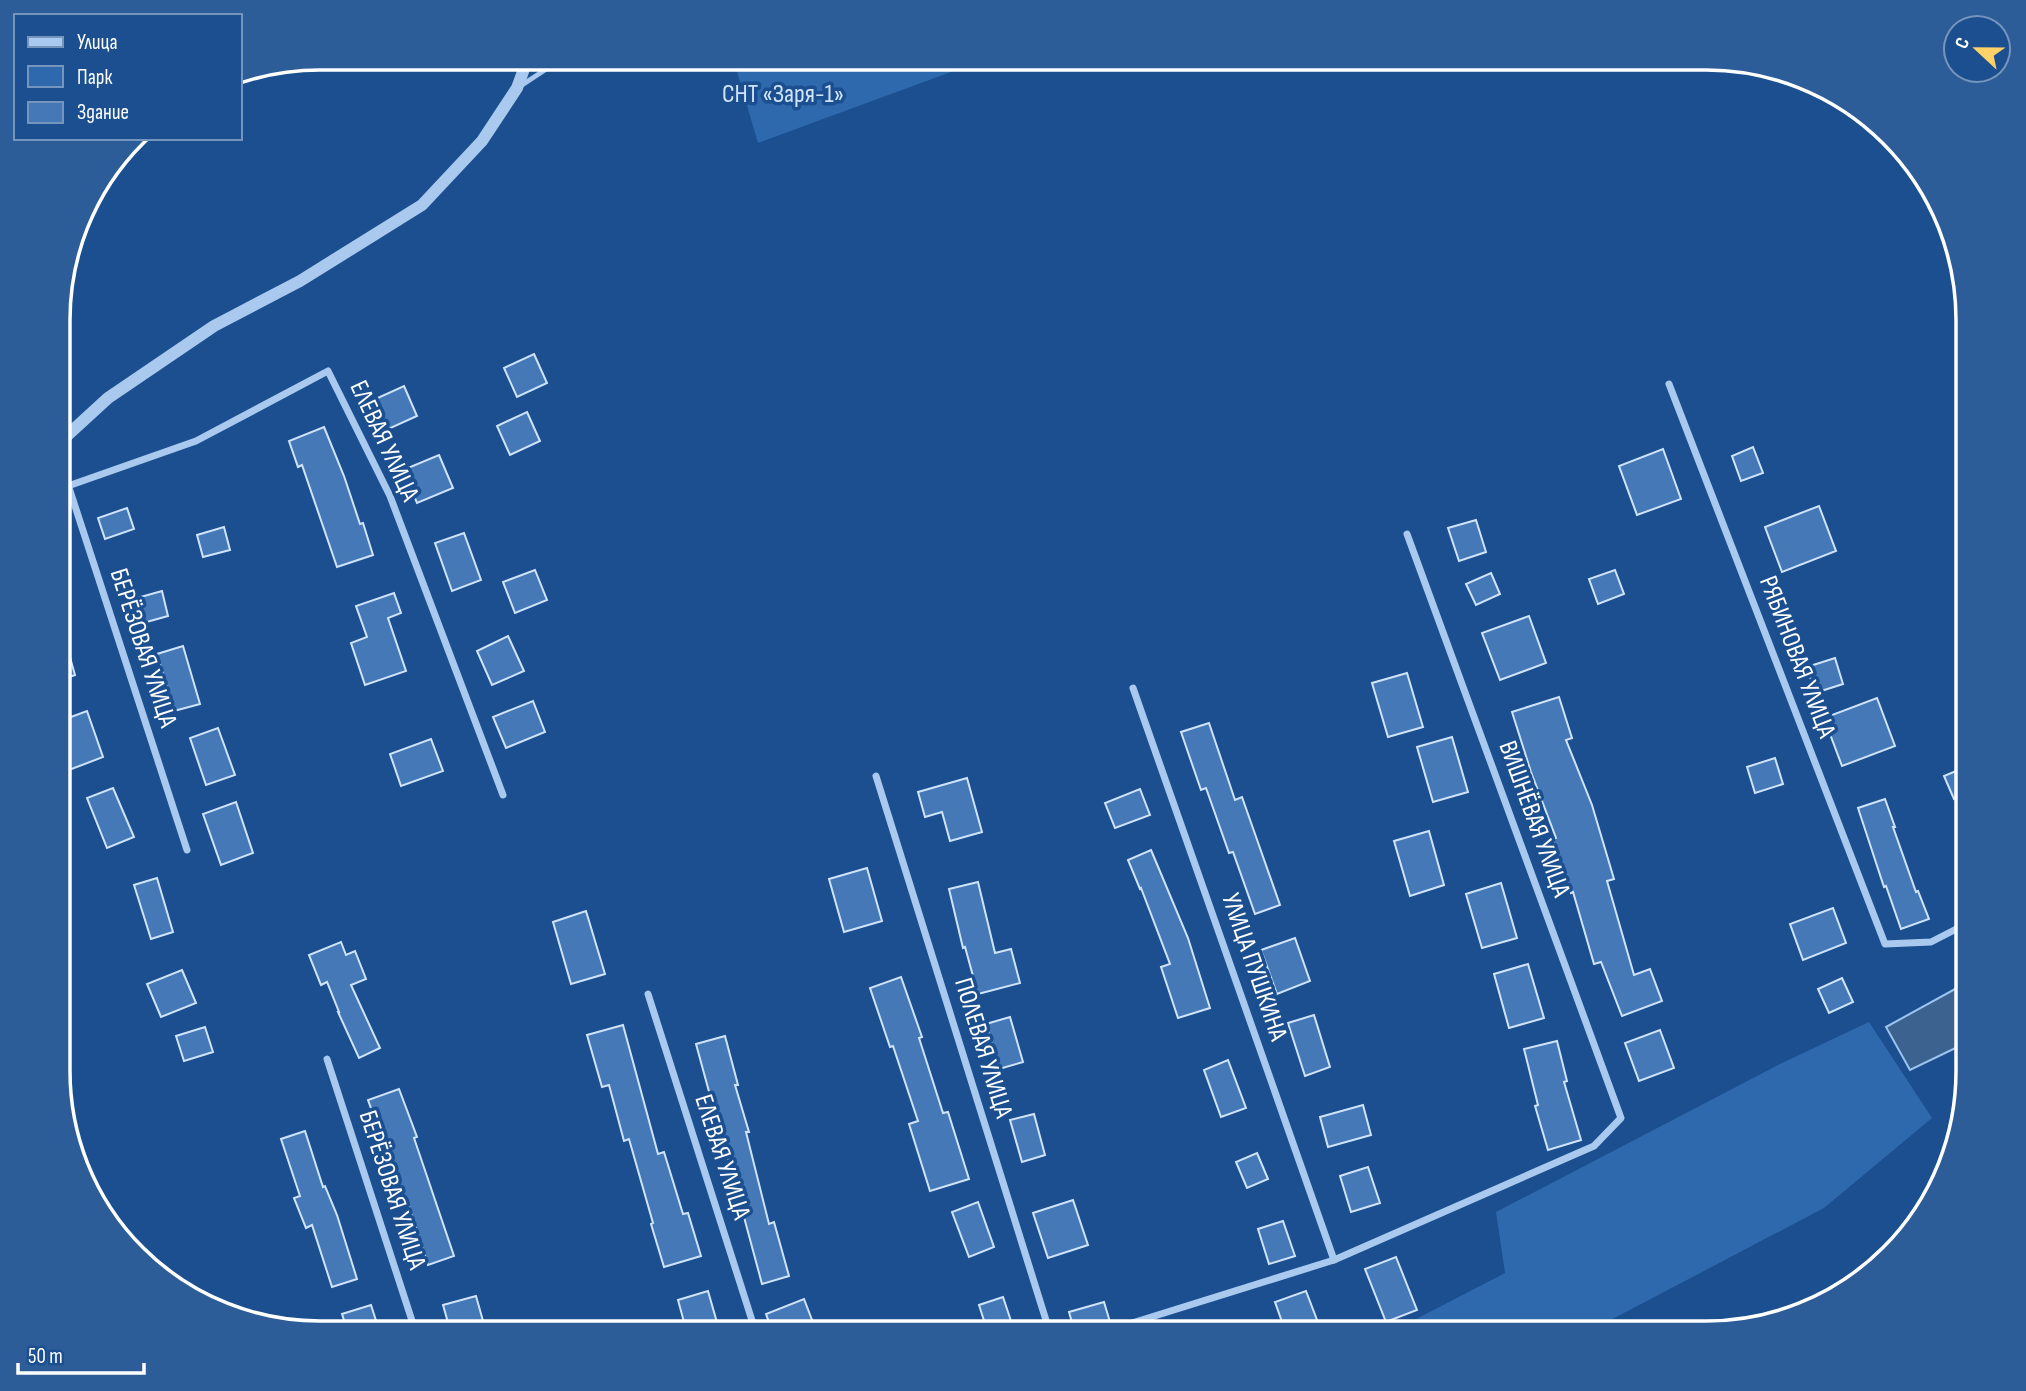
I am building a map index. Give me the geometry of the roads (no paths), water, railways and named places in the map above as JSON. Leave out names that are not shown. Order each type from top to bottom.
[{"type":"street","points":[[70,433],[108,398],[214,326],[300,281],[422,205],[482,141],[517,88],[524,70]]},
{"type":"street","name":"ЕЛЕВАЯ УЛИЦА","points":[[70,485],[196,441],[328,371],[390,496],[503,795]]},
{"type":"street","name":"РЯБИНОВАЯ УЛИЦА","points":[[1669,384],[1885,944],[1931,942],[1956,929]]},
{"type":"street","name":"БЕРЁЗОВАЯ УЛИЦА","points":[[70,493],[187,850]]},
{"type":"street","name":"ВИШНЁВАЯ УЛИЦА","points":[[1335,1261],[1594,1146],[1621,1118],[1407,534]]},
{"type":"street","name":"УЛИЦА ПУШКИНА","points":[[1133,688],[1335,1261]]},
{"type":"street","name":"ПОЛЕВАЯ УЛИЦА","points":[[876,776],[1046,1321]]},
{"type":"street","name":"ЕЛЕВАЯ УЛИЦА","points":[[648,994],[752,1321]]},
{"type":"street","name":"БЕРЁЗОВАЯ УЛИЦА","points":[[327,1059],[412,1321]]},
{"type":"street","points":[[1139,1321],[1335,1261]]},
{"type":"lane","points":[[517,88],[545,70]]},
{"type":"park label","name":"СНТ «Заря-1»","points":[[783,94]]}]
